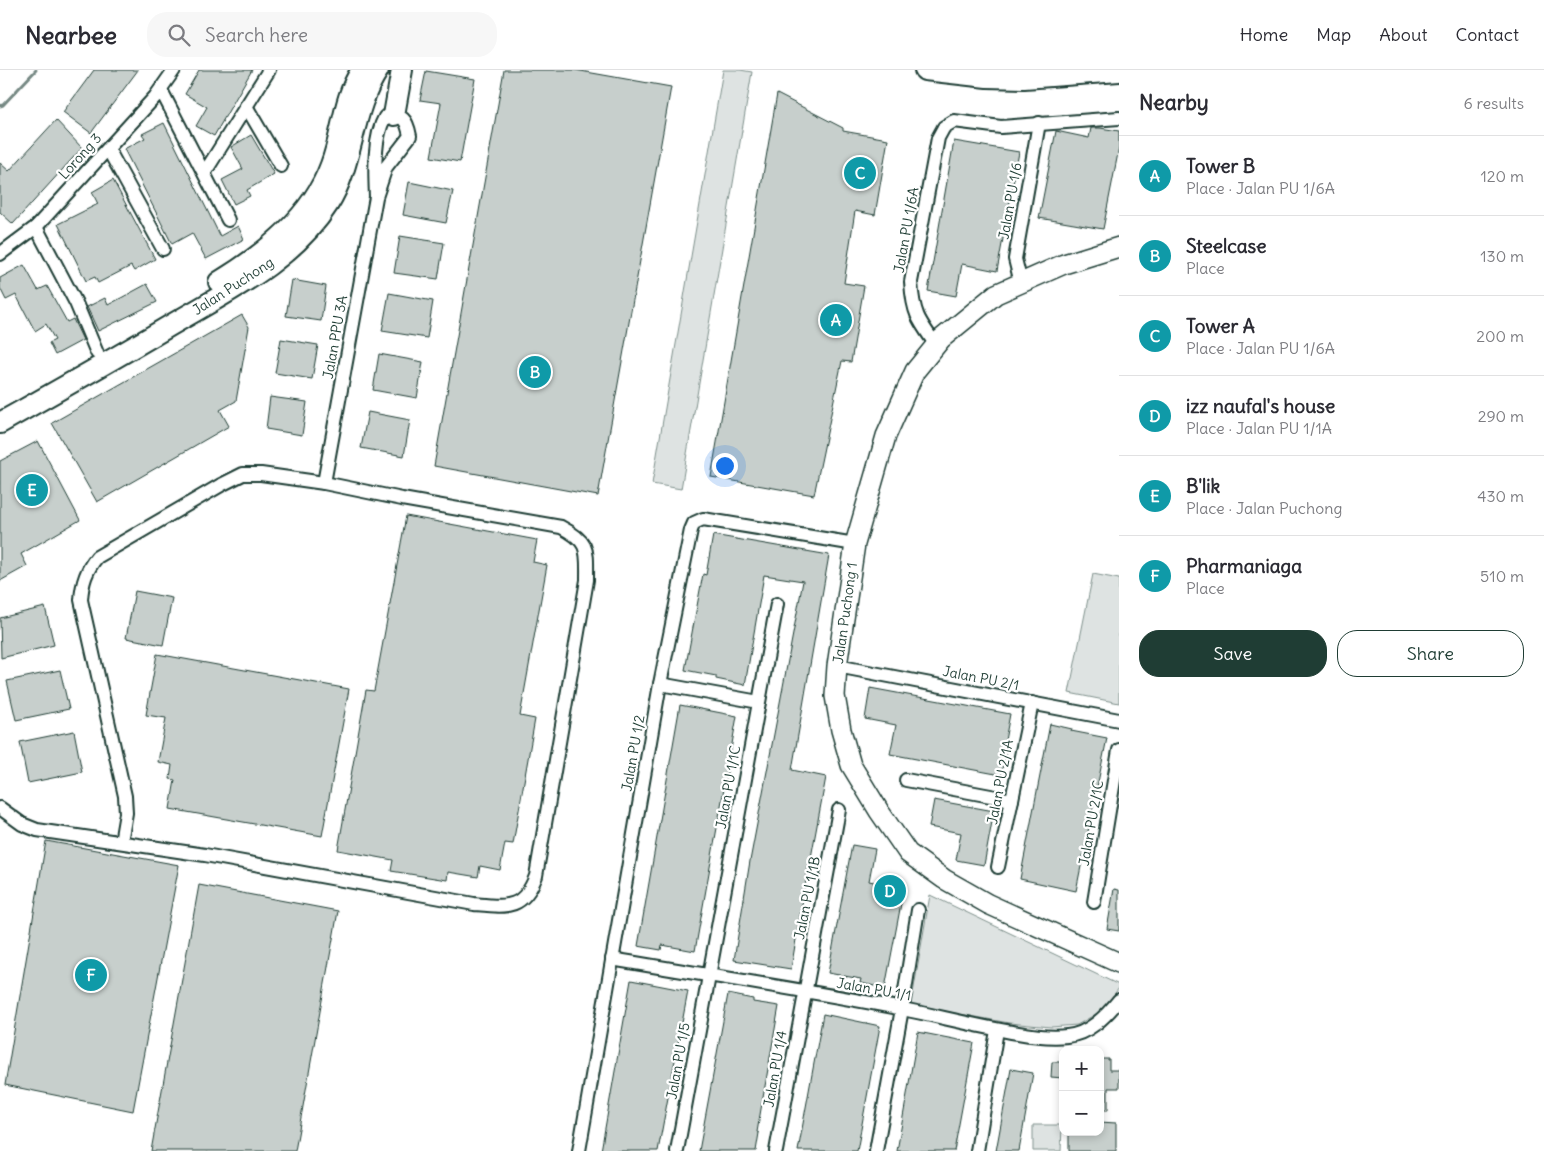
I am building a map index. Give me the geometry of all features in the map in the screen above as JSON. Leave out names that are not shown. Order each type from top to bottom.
[{"type":"main road","name":"Jalan Puchong","points":[[0,407],[97,353],[244,266],[268,249],[299,218],[323,184],[332,164],[349,98],[362,70]]},
{"type":"main road","name":"Jalan Puchong","points":[[0,423],[104,365],[255,276],[294,244],[327,206],[336,190],[345,167],[364,99],[378,70]]},
{"type":"main road","points":[[394,115],[402,70]]},
{"type":"main road","points":[[925,70],[987,77],[1024,78],[1119,71]]},
{"type":"street","name":"Lorong 3","points":[[0,254],[36,227],[161,90],[174,70]]},
{"type":"street","points":[[205,172],[269,70]]},
{"type":"street","points":[[161,90],[205,172],[228,220]]},
{"type":"street","points":[[246,106],[281,166]]},
{"type":"street","name":"Jalan PPU 3A","points":[[324,483],[376,197],[386,167],[410,136],[408,125],[402,118],[394,115],[385,117],[381,124],[375,169],[376,197]]},
{"type":"street","points":[[1039,123],[1119,118]]},
{"type":"street","name":"Jalan PU 1/6A","points":[[936,345],[919,322],[913,303],[911,282],[938,138],[944,127],[954,121],[1001,127],[1039,123]]},
{"type":"street","name":"Jalan PU 1/6","points":[[1021,283],[1015,260],[1039,123]]},
{"type":"street","points":[[108,149],[164,249]]},
{"type":"street","points":[[36,227],[76,303],[97,353]]},
{"type":"street","name":"Jalan Puchong 1","points":[[1119,247],[1064,264],[996,294],[941,339],[915,371],[886,436],[854,544],[837,666],[835,696],[841,730],[851,765],[879,811],[908,853],[944,879],[988,904],[1119,964]]},
{"type":"street","points":[[0,808],[22,824],[37,830],[205,855],[474,904],[496,906],[522,900],[532,886],[536,876],[587,580],[585,545],[574,534],[561,527],[324,483],[261,474],[243,474],[220,485],[97,557],[89,568],[82,584],[81,600],[125,796],[126,813],[122,842]]},
{"type":"street","name":"Jalan PU 1/2","points":[[579,1151],[660,684],[694,523],[703,519],[854,544]]},
{"type":"street","name":"Jalan PU 1/1C","points":[[709,976],[777,604]]},
{"type":"street","name":"Jalan PU 2/1","points":[[837,666],[1119,720]]},
{"type":"street","points":[[660,684],[759,702]]},
{"type":"street","name":"Jalan PU 2/1A","points":[[998,867],[1032,703]]},
{"type":"street","name":"Jalan PU 2/1C","points":[[1094,902],[1119,750]]},
{"type":"street","points":[[906,780],[1012,800]]},
{"type":"street","name":"Jalan PU 1/1B","points":[[804,992],[838,810]]},
{"type":"street","points":[[876,1151],[918,910]]},
{"type":"street","name":"Jalan PU 1/1","points":[[612,959],[902,1009],[997,1030],[1045,1037],[1069,1036],[1083,1031],[1097,1023],[1119,1000]]},
{"type":"street","name":"Jalan PU 1/5","points":[[677,1151],[709,976]]},
{"type":"street","name":"Jalan PU 1/4","points":[[776,1151],[804,992]]},
{"type":"street","points":[[977,1151],[997,1030]]},
{"type":"shaded area","points":[[723,70],[752,72],[681,489],[652,484]]},
{"type":"shaded area","points":[[1093,574],[1119,579],[1119,703],[1069,693]]},
{"type":"shaded area","points":[[930,895],[1119,985],[1119,988],[1101,1011],[1077,1025],[1051,1027],[1009,1023],[911,1005]]},
{"type":"shaded area","points":[[1033,1125],[1059,1125],[1059,1136],[1062,1136],[1061,1151],[1033,1151]]},
{"type":"building","points":[[94,70],[138,70],[91,133],[63,112]]},
{"type":"building","points":[[199,70],[252,70],[214,136],[196,126],[207,107],[185,94]]},
{"type":"building","points":[[504,70],[575,70],[671,87],[598,496],[434,466]]},
{"type":"building","points":[[426,71],[475,79],[460,162],[431,157],[441,103],[420,100]]},
{"type":"building","points":[[777,94],[843,128],[843,131],[888,139],[875,215],[855,211],[844,283],[864,286],[851,362],[842,361],[814,495],[711,477]]},
{"type":"building","points":[[56,120],[82,148],[13,224],[0,212],[0,163],[9,171]]},
{"type":"building","points":[[164,123],[220,236],[238,226],[244,239],[206,259],[192,233],[172,244],[124,149],[145,138],[142,134]]},
{"type":"building","points":[[1091,128],[1119,131],[1119,148],[1103,229],[1039,218],[1056,131],[1089,138]]},
{"type":"building","points":[[251,135],[274,174],[247,190],[250,196],[234,204],[222,180],[243,169],[231,147]]},
{"type":"building","points":[[954,141],[1019,152],[997,271],[962,264],[956,296],[928,291]]},
{"type":"building","points":[[113,180],[155,259],[134,271],[131,266],[98,283],[95,277],[86,281],[58,224],[98,204],[92,192]]},
{"type":"building","points":[[409,182],[453,191],[446,223],[403,215]]},
{"type":"building","points":[[400,236],[444,243],[438,279],[394,273]]},
{"type":"building","points":[[24,265],[38,290],[47,286],[67,322],[73,319],[83,340],[55,355],[49,343],[55,340],[46,324],[35,331],[16,295],[6,300],[0,288],[0,278]]},
{"type":"building","points":[[292,280],[326,286],[321,321],[286,316]]},
{"type":"building","points":[[147,284],[157,302],[98,331],[87,307],[105,298],[108,305]]},
{"type":"building","points":[[389,293],[433,301],[427,338],[382,331]]},
{"type":"building","points":[[242,315],[249,327],[236,401],[220,410],[229,426],[97,502],[52,423]]},
{"type":"building","points":[[281,339],[318,345],[312,379],[275,373]]},
{"type":"building","points":[[379,354],[423,362],[417,398],[373,390]]},
{"type":"building","points":[[270,397],[307,402],[302,435],[266,429]]},
{"type":"building","points":[[368,412],[410,420],[404,456],[361,448]]},
{"type":"building","points":[[38,441],[80,520],[21,554],[27,566],[0,581],[0,461]]},
{"type":"building","points":[[406,516],[537,540],[533,562],[547,565],[520,716],[535,719],[513,844],[505,843],[500,870],[480,866],[478,877],[448,872],[447,880],[391,871],[393,860],[338,850],[366,690],[374,691]]},
{"type":"building","points":[[713,535],[829,555],[792,770],[826,777],[791,969],[734,960],[750,861],[803,581],[764,575],[745,685],[716,679],[716,676],[685,670],[703,574],[706,575]]},
{"type":"building","points":[[135,591],[172,598],[163,645],[126,638]]},
{"type":"building","points":[[45,607],[54,645],[1,658],[0,618]]},
{"type":"building","points":[[157,654],[349,689],[322,836],[170,809],[175,780],[170,779],[172,765],[158,762],[166,718],[146,715]]},
{"type":"building","points":[[60,670],[69,709],[16,720],[7,681]]},
{"type":"building","points":[[870,688],[1010,714],[1003,751],[1006,751],[1001,775],[890,754],[896,725],[865,719]]},
{"type":"building","points":[[680,705],[737,716],[695,951],[662,945],[661,950],[638,946]]},
{"type":"building","points":[[1050,724],[1072,729],[1071,731],[1107,738],[1076,891],[1020,879]]},
{"type":"building","points":[[74,731],[82,772],[28,783],[20,742]]},
{"type":"building","points":[[934,800],[994,811],[984,865],[956,860],[961,833],[929,827]]},
{"type":"building","points":[[46,841],[179,865],[133,1111],[5,1085]]},
{"type":"building","points":[[852,845],[875,849],[869,881],[904,888],[885,988],[860,983],[861,979],[828,973]]},
{"type":"building","points":[[199,885],[338,911],[295,1151],[151,1151]]},
{"type":"building","points":[[1114,889],[1119,890],[1119,931],[1107,929]]},
{"type":"building","points":[[631,980],[688,991],[658,1151],[601,1151]]},
{"type":"building","points":[[728,994],[753,999],[753,1002],[779,1006],[757,1132],[759,1133],[756,1151],[699,1151]]},
{"type":"building","points":[[823,1014],[880,1026],[857,1151],[798,1151]]},
{"type":"building","points":[[918,1032],[974,1043],[954,1151],[897,1151]]},
{"type":"building","points":[[1104,1059],[1109,1059],[1109,1070],[1119,1070],[1119,1088],[1108,1088],[1108,1110],[1104,1110]]},
{"type":"building","points":[[1052,1062],[1059,1062],[1059,1078],[1051,1077]]},
{"type":"building","points":[[1011,1069],[1033,1073],[1019,1151],[996,1151]]},
{"type":"building","points":[[1104,1122],[1116,1123],[1116,1151],[1069,1151],[1069,1136],[1104,1136]]},
{"type":"waterway","points":[[0,106],[36,70]]},
{"type":"place","name":"Tower A","points":[[860,173]]},
{"type":"place","name":"Tower B","points":[[836,320]]},
{"type":"place","name":"Steelcase","points":[[535,372]]},
{"type":"place","name":"B'lik","points":[[32,490]]},
{"type":"place","name":"izz naufal's house","points":[[890,891]]},
{"type":"place","name":"Pharmaniaga","points":[[91,975]]}]
